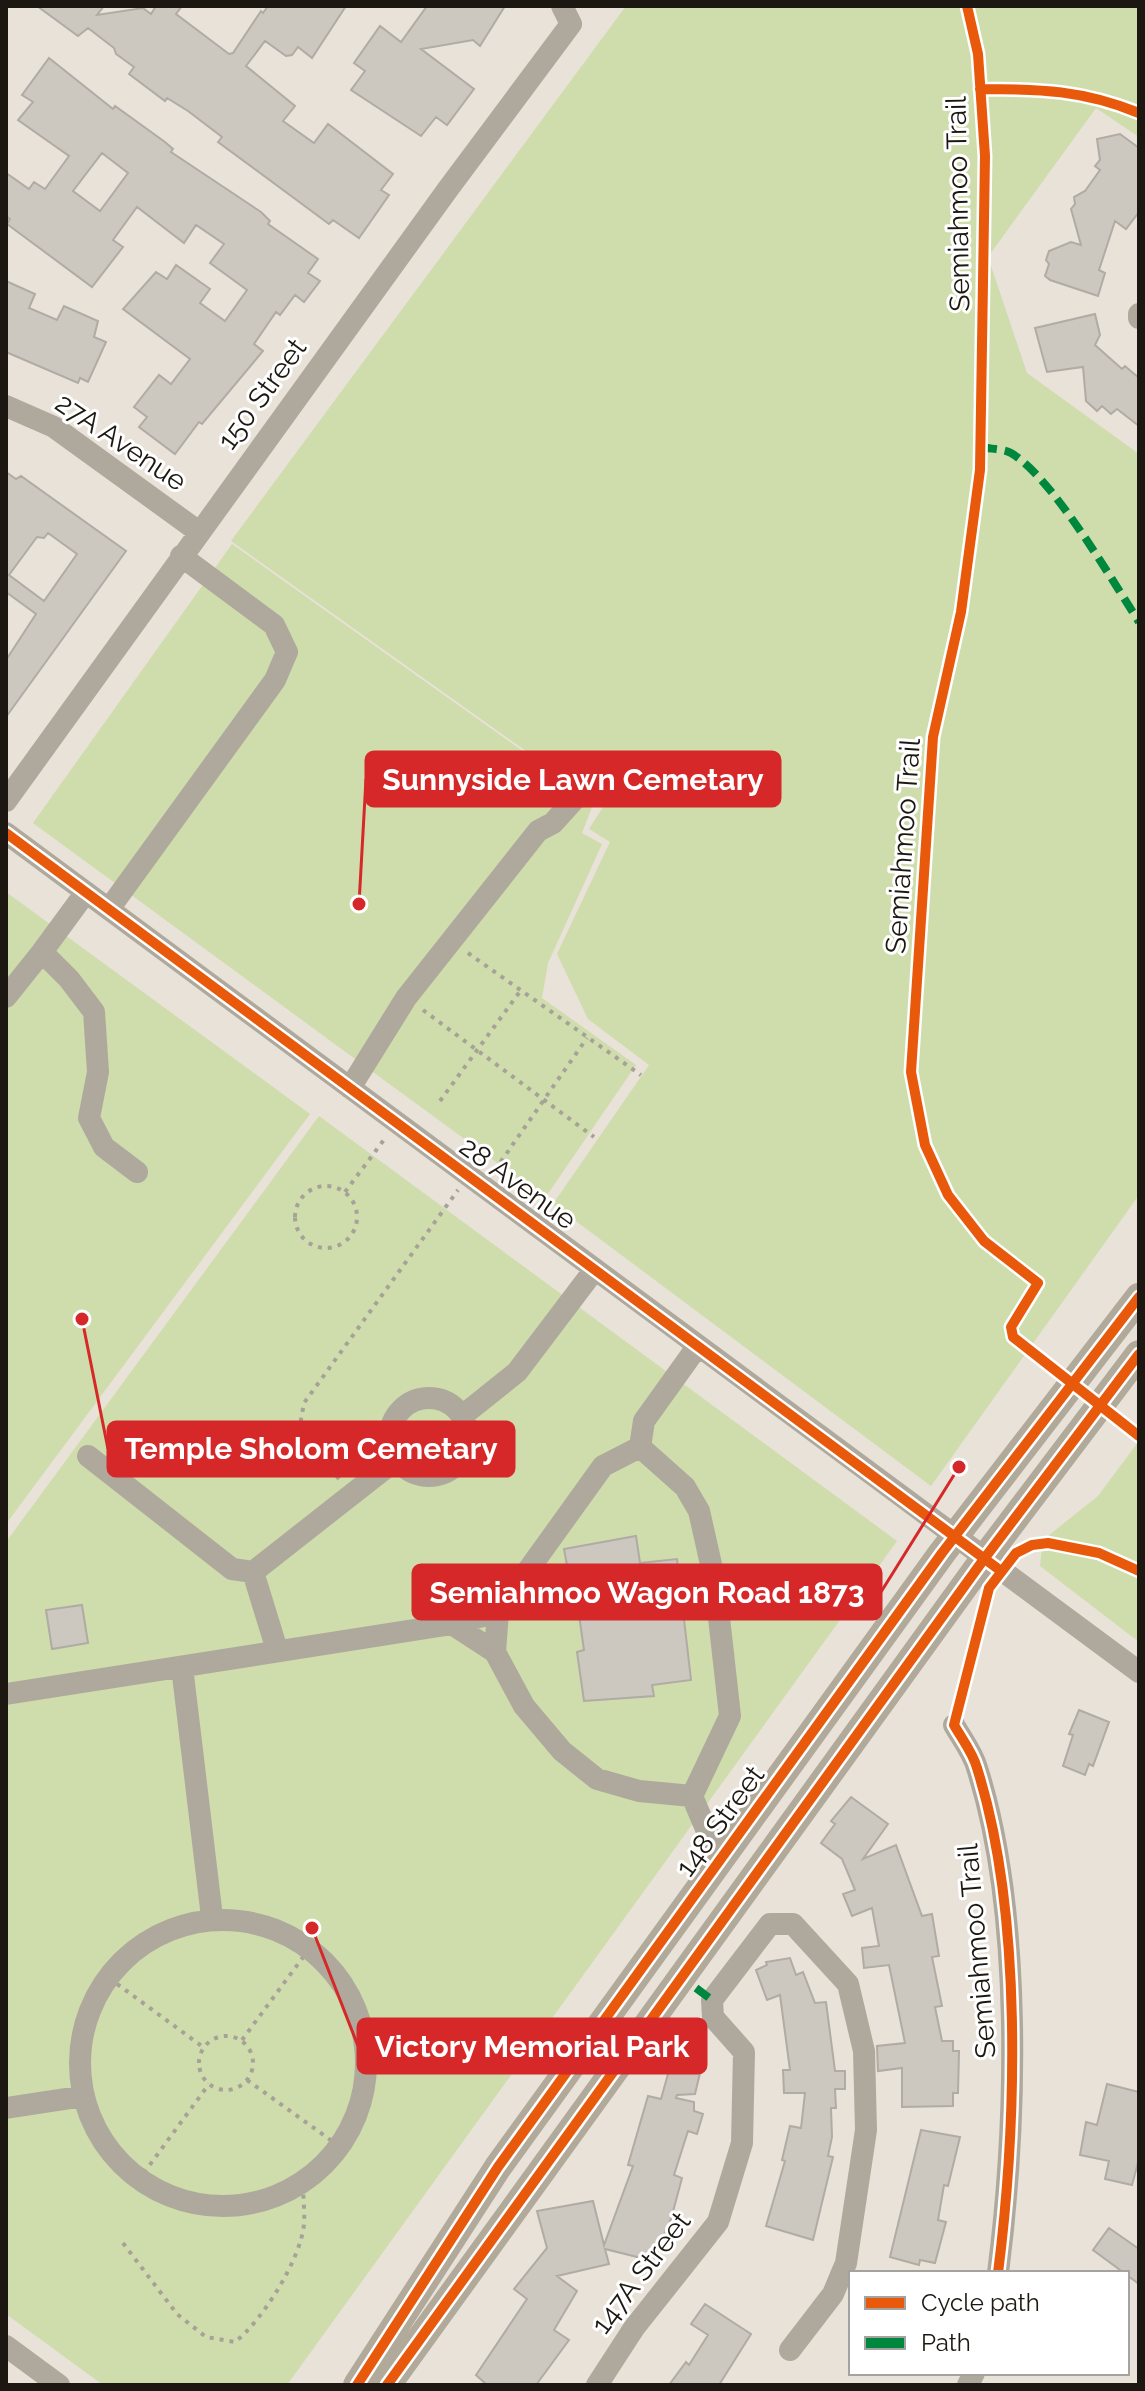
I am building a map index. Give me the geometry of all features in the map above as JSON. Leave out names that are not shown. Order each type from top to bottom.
[{"type":"main road","name":"148 Street","points":[[357,2385],[498,2167],[954,1537],[1139,1297]]},
{"type":"main road","points":[[387,2385],[984,1559],[1139,1354]]},
{"type":"street","name":"150 Street","points":[[6,801],[566,15]]},
{"type":"street","name":"27A Avenue","points":[[6,406],[54,427],[199,532]]},
{"type":"street","points":[[109,909],[275,680],[287,652],[274,625],[181,556]]},
{"type":"street","points":[[350,1088],[406,998],[450,940],[538,831],[553,823],[591,781]]},
{"type":"street","name":"28 Avenue","points":[[6,833],[1139,1672]]},
{"type":"street","points":[[6,997],[86,892]]},
{"type":"street","points":[[42,952],[69,979],[94,1012],[98,1072],[89,1118],[104,1147],[137,1172]]},
{"type":"street","points":[[462,1416],[517,1372],[595,1269]]},
{"type":"street","points":[[640,1447],[644,1421],[697,1347]]},
{"type":"street","points":[[428,1398],[442,1400],[462,1416],[467,1428],[465,1453],[449,1471],[425,1476],[413,1473],[397,1459],[390,1443],[390,1430],[404,1407],[428,1398]]},
{"type":"street","points":[[495,1652],[498,1612],[603,1466],[640,1447]]},
{"type":"street","points":[[640,1447],[685,1487],[699,1511],[715,1582],[730,1716],[692,1796],[720,1862]]},
{"type":"street","points":[[88,1456],[232,1569],[253,1572],[397,1459]]},
{"type":"street","points":[[253,1572],[277,1650]]},
{"type":"street","points":[[6,1694],[452,1624],[498,1612]]},
{"type":"street","points":[[452,1624],[495,1652],[524,1706],[562,1751],[597,1779],[639,1791],[692,1796]]},
{"type":"street","points":[[182,1667],[212,1917]]},
{"type":"street","name":"Semiahmoo Trail","points":[[954,1725],[977,1766],[1001,1881],[1011,2061],[1006,2212],[998,2271]]},
{"type":"street","points":[[212,1917],[255,1922],[312,1945],[354,1998],[368,2042],[364,2093],[339,2146],[303,2186],[235,2205],[185,2201],[138,2181],[103,2148],[78,2097],[77,2062],[85,2020],[109,1978],[136,1950],[170,1928],[212,1917]]},
{"type":"street","name":"147A Street","points":[[597,2385],[634,2328],[718,2222],[742,2143],[744,2052],[713,2017],[712,2000],[770,1924],[793,1924],[848,1984],[864,2051],[866,2130],[846,2263],[833,2294],[790,2350]]},
{"type":"street","points":[[6,2108],[78,2097]]},
{"type":"street","points":[[6,2346],[59,2385]]},
{"type":"path","points":[[450,940],[641,1075]]},
{"type":"path","points":[[440,1101],[521,990]]},
{"type":"path","points":[[406,998],[594,1137]]},
{"type":"path","points":[[495,1170],[587,1038]]},
{"type":"path","points":[[345,1192],[387,1135]]},
{"type":"path","points":[[326,1186],[345,1192],[352,1200],[357,1220],[349,1239],[330,1248],[310,1244],[297,1228],[296,1209],[300,1200],[316,1188],[326,1186]]},
{"type":"path","points":[[350,1495],[300,1425],[304,1403],[459,1188]]},
{"type":"path","points":[[241,2040],[312,1945]]},
{"type":"path","points":[[109,1978],[203,2047]]},
{"type":"path","points":[[225,2035],[241,2040],[253,2059],[247,2080],[233,2089],[209,2084],[200,2071],[203,2047],[225,2035]]},
{"type":"path","points":[[247,2080],[339,2146]]},
{"type":"path","points":[[138,2181],[209,2084]]},
{"type":"path","points":[[123,2243],[177,2314],[206,2337],[235,2342],[254,2327],[279,2290],[305,2227],[303,2186]]},
{"type":"green space","points":[[626,6],[1139,6],[1139,137],[1096,108],[988,257],[1027,373],[1139,454],[1139,1195],[931,1486],[553,1204],[649,1065],[588,1019],[557,954],[610,842],[589,829],[624,774],[593,752],[568,781],[231,541]]},
{"type":"green space","points":[[232,544],[569,784],[593,759],[615,777],[594,802],[582,833],[602,844],[548,963],[542,998],[636,1065],[545,1198],[33,823]]},
{"type":"green space","points":[[6,892],[310,1114],[6,1524]]},
{"type":"green space","points":[[319,1116],[897,1541],[287,2385],[103,2385],[6,2314],[6,1542]]},
{"type":"green space","points":[[1139,1441],[1139,1642],[1040,1566],[1043,1540],[1098,1496]]},
{"type":"building","points":[[37,6],[104,6],[97,15],[143,8],[151,14],[156,6],[182,6],[176,14],[229,54],[233,53],[261,11],[263,13],[268,6],[346,6],[312,58],[298,47],[292,55],[286,56],[265,41],[246,66],[295,106],[283,121],[314,143],[328,124],[393,174],[381,190],[389,195],[359,238],[333,220],[329,224],[218,142],[222,137],[188,111],[167,98],[165,101],[129,74],[134,67],[88,28],[78,36]]},
{"type":"building","points":[[427,6],[505,6],[480,46],[473,40],[421,49],[474,89],[447,125],[436,117],[421,136],[351,90],[365,71],[354,63],[380,26],[401,42]]},
{"type":"building","points":[[49,58],[113,109],[115,106],[165,142],[173,149],[171,152],[261,212],[270,221],[268,224],[318,259],[308,273],[320,281],[304,302],[295,295],[280,315],[276,312],[254,344],[263,351],[202,424],[199,422],[175,454],[139,427],[147,417],[134,407],[159,375],[171,384],[190,359],[123,309],[156,272],[167,279],[176,265],[210,289],[200,303],[225,321],[247,290],[210,263],[224,244],[196,225],[184,243],[137,207],[113,240],[123,247],[92,287],[7,224],[10,219],[6,216],[6,173],[29,189],[34,182],[45,189],[69,156],[18,120],[33,102],[22,95]],"holes":[[[102,153],[128,173],[100,211],[73,191]]]},
{"type":"building","points":[[1120,134],[1139,148],[1139,212],[1126,229],[1115,221],[1099,270],[1105,273],[1098,296],[1050,280],[1045,276],[1049,264],[1046,260],[1049,251],[1071,242],[1081,245],[1071,209],[1075,204],[1074,197],[1085,191],[1100,170],[1095,166],[1100,160],[1097,139]]},
{"type":"building","points":[[6,281],[35,294],[29,308],[57,320],[64,306],[98,321],[94,337],[106,342],[88,382],[80,378],[78,383],[6,352]]},
{"type":"building","points":[[1095,314],[1100,335],[1095,345],[1122,369],[1125,366],[1139,378],[1139,426],[1117,409],[1111,414],[1102,406],[1097,411],[1086,401],[1083,367],[1047,372],[1035,328]]},
{"type":"building","points":[[6,472],[16,479],[21,476],[126,551],[6,717],[6,660],[36,614],[6,592]],"holes":[[[48,533],[77,554],[44,601],[9,575],[37,537],[44,538]]]},
{"type":"building","points":[[636,1536],[640,1563],[677,1559],[691,1680],[652,1685],[654,1696],[584,1701],[577,1652],[584,1650],[579,1615],[565,1617],[558,1598],[561,1589],[558,1573],[568,1571],[564,1549]]},
{"type":"building","points":[[82,1605],[88,1643],[52,1649],[46,1610]]},
{"type":"building","points":[[1079,1710],[1109,1722],[1093,1766],[1089,1764],[1085,1775],[1063,1766],[1073,1735],[1069,1734]]},
{"type":"building","points":[[851,1797],[888,1824],[863,1859],[896,1845],[922,1916],[932,1914],[939,1956],[932,1957],[942,2006],[935,2007],[942,2041],[953,2041],[953,2051],[959,2051],[958,2093],[953,2093],[953,2106],[902,2107],[902,2068],[878,2071],[877,2046],[905,2043],[889,1965],[864,1968],[862,1948],[879,1946],[872,1908],[852,1916],[843,1894],[855,1890],[842,1859],[821,1843],[835,1824],[831,1821]]},
{"type":"building","points":[[790,1958],[796,1975],[803,1972],[815,2003],[826,2002],[835,2071],[845,2071],[845,2089],[835,2089],[836,2108],[831,2108],[832,2137],[828,2156],[833,2157],[813,2240],[766,2226],[785,2161],[782,2160],[790,2126],[801,2128],[805,2093],[784,2093],[783,2070],[790,2070],[780,1995],[767,2000],[756,1970],[767,1965],[766,1962]]},
{"type":"building","points":[[685,2043],[703,2054],[695,2071],[700,2073],[695,2094],[677,2095],[676,2098],[694,2102],[694,2111],[703,2114],[697,2134],[688,2131],[674,2175],[682,2178],[671,2219],[653,2261],[605,2249],[609,2264],[557,2276],[577,2291],[554,2330],[569,2340],[536,2385],[487,2385],[476,2375],[527,2299],[514,2289],[547,2248],[537,2211],[593,2201],[604,2245],[633,2166],[628,2165],[648,2096],[661,2099],[673,2056]]},
{"type":"building","points":[[1107,2084],[1139,2092],[1139,2159],[1132,2185],[1105,2179],[1109,2161],[1080,2155],[1086,2122],[1097,2125]]},
{"type":"building","points":[[921,2130],[960,2137],[948,2186],[944,2185],[938,2220],[946,2222],[935,2263],[920,2260],[919,2265],[890,2257]]},
{"type":"building","points":[[1109,2228],[1139,2249],[1139,2284],[1129,2277],[1129,2271],[1121,2271],[1093,2250]]},
{"type":"building","points":[[705,2304],[751,2334],[719,2385],[669,2385],[686,2362],[689,2365],[708,2335],[691,2324]]},
{"type":"marked path","points":[[981,447],[1011,453],[1027,465],[1080,531],[1139,622]]},
{"type":"marked path","points":[[696,1988],[712,2000]]},
{"type":"cycle path","points":[[967,6],[978,54],[985,156],[980,470],[961,612],[933,737],[911,1072],[925,1145],[948,1195],[984,1241],[1038,1283],[1011,1327],[1013,1337],[1139,1436]]},
{"type":"cycle path","points":[[980,89],[1061,92],[1119,105],[1139,113]]},
{"type":"cycle path","points":[[6,833],[1001,1571]]},
{"type":"cycle path","points":[[357,2385],[498,2167],[942,1553],[1139,1297]]},
{"type":"cycle path","points":[[387,2385],[984,1559],[1139,1354]]},
{"type":"cycle path","points":[[998,2271],[1012,2086],[1009,1952],[992,1825],[975,1762],[954,1725],[989,1588],[1016,1553],[1032,1545],[1048,1543],[1099,1553],[1139,1571]]},
{"type":"place","name":"Sunnyside Lawn Cemetary","points":[[359,904]]},
{"type":"place","name":"Temple Sholom Cemetary","points":[[82,1319]]},
{"type":"place","name":"Semiahmoo Wagon Road 1873","points":[[959,1467]]},
{"type":"place","name":"Victory Memorial Park","points":[[312,1928]]}]
